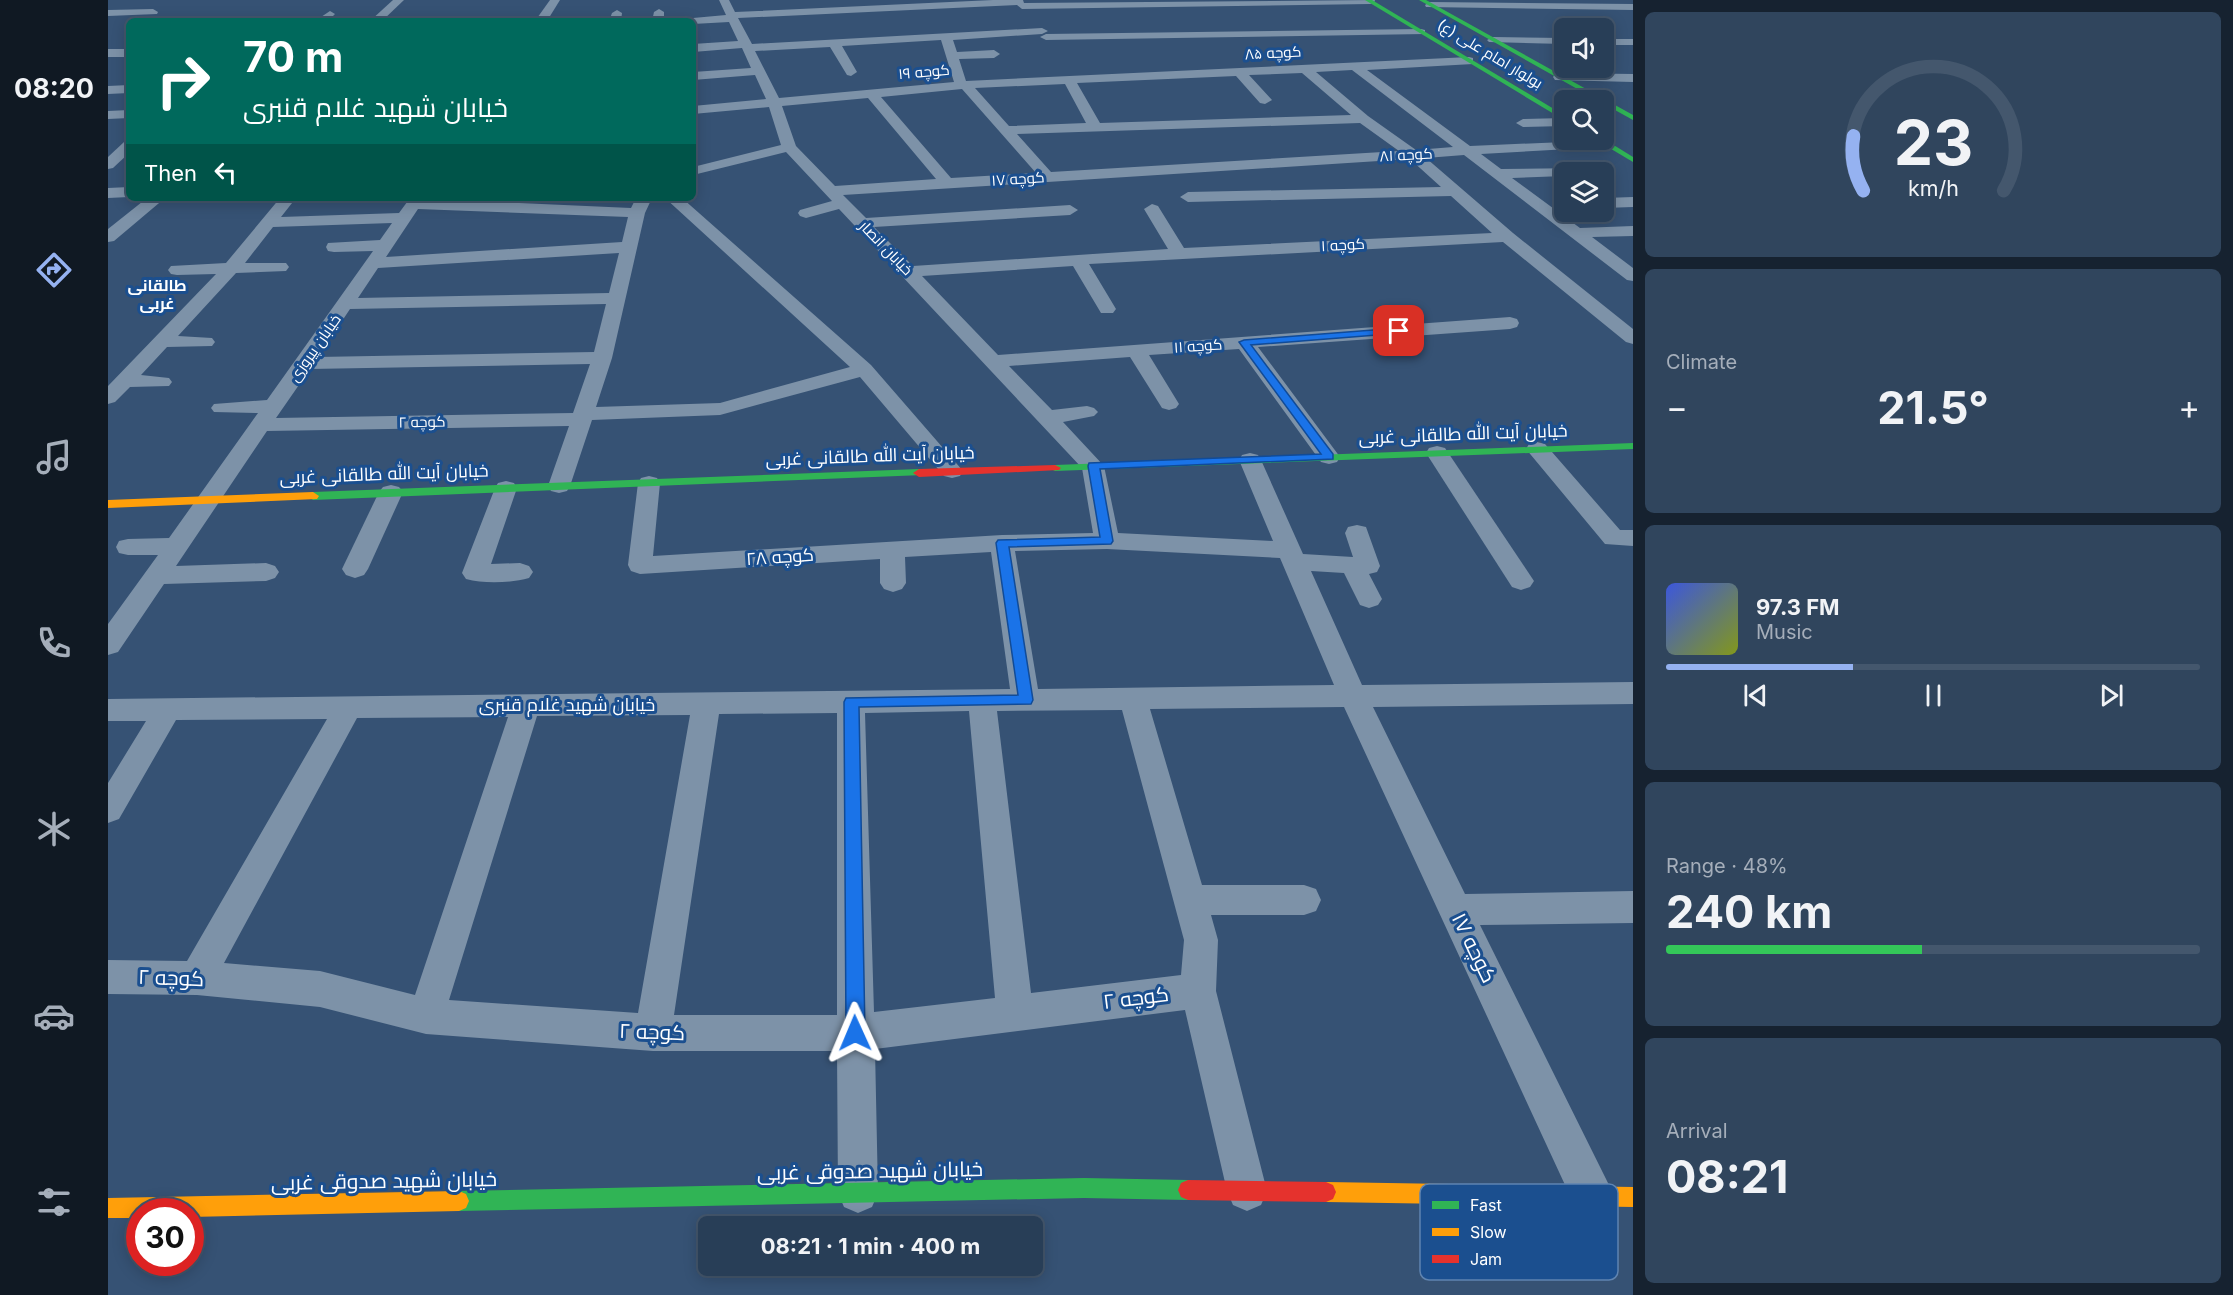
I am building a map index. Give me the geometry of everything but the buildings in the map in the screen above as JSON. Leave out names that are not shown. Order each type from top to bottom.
[{"type":"street","points":[[108,13],[129,0]]},
{"type":"street","points":[[379,18],[399,0]]},
{"type":"street","points":[[543,18],[555,0]]},
{"type":"street","points":[[696,20],[730,11],[875,9],[1030,16],[1177,4],[1370,0]]},
{"type":"street","name":"بولوار امام علی (ع)","points":[[1370,0],[1554,114]]},
{"type":"street","points":[[1426,2],[1633,7]]},
{"type":"street","name":"بولوار امام علی (ع)","points":[[1426,2],[1554,74]]},
{"type":"street","name":"خیابان انصار","points":[[730,11],[774,102],[789,147],[1049,417],[1093,466]]},
{"type":"street","points":[[108,13],[153,12]]},
{"type":"street","points":[[1030,16],[1059,54]]},
{"type":"street","points":[[696,48],[946,36],[1030,16],[1122,36],[1421,32]]},
{"type":"street","points":[[1296,33],[1308,42]]},
{"type":"street","points":[[946,36],[948,55],[963,85],[1048,177]]},
{"type":"street","points":[[1122,36],[1131,45]]},
{"type":"street","points":[[1493,40],[1554,41]]},
{"type":"street","points":[[1614,42],[1633,42]]},
{"type":"street","points":[[834,43],[851,72]]},
{"type":"street","points":[[108,53],[126,53]]},
{"type":"street","points":[[948,55],[994,54]]},
{"type":"street","name":"کوچه ۸۵","points":[[1072,76],[1132,76],[1469,61]]},
{"type":"street","points":[[1354,66],[1465,152],[1633,276]]},
{"type":"street","points":[[1304,68],[1364,119],[1413,154],[1507,237],[1633,338]]},
{"type":"street","points":[[696,76],[759,71]]},
{"type":"street","points":[[1238,71],[1265,100]]},
{"type":"street","points":[[1072,76],[1095,128]]},
{"type":"street","name":"کوچه ۱۹","points":[[696,110],[1072,76]]},
{"type":"street","points":[[1132,76],[1142,90]]},
{"type":"street","name":"بولوار امام علی (ع)","points":[[1561,78],[1582,90]]},
{"type":"street","points":[[1614,78],[1633,78]]},
{"type":"street","points":[[108,90],[126,89]]},
{"type":"street","points":[[1233,90],[1254,89]]},
{"type":"street","points":[[871,93],[947,183]]},
{"type":"street","name":"بولوار امام علی (ع)","points":[[1614,108],[1633,118]]},
{"type":"street","points":[[109,116],[126,114]]},
{"type":"street","points":[[1006,130],[1364,119]]},
{"type":"street","points":[[1523,123],[1554,121]]},
{"type":"street","name":"کوچه ۸۱","points":[[1205,166],[1554,146]]},
{"type":"street","points":[[700,169],[789,147]]},
{"type":"street","points":[[108,165],[126,149]]},
{"type":"street","points":[[1614,149],[1633,160]]},
{"type":"street","name":"کوچه ۱۷","points":[[806,213],[837,197],[947,183],[1205,166]]},
{"type":"street","points":[[700,169],[722,178]]},
{"type":"street","points":[[1495,174],[1554,172]]},
{"type":"street","points":[[1188,197],[1453,191]]},
{"type":"street","points":[[108,193],[126,192]]},
{"type":"street","points":[[108,237],[153,201]]},
{"type":"street","points":[[108,398],[165,341],[231,269],[286,201]]},
{"type":"street","points":[[685,202],[714,235],[738,246],[775,290],[864,369],[952,471]]},
{"type":"street","points":[[269,222],[412,207],[641,205],[602,358],[559,486]]},
{"type":"street","points":[[1538,205],[1554,205]]},
{"type":"street","name":"خیابان پیروزی","points":[[108,645],[412,207]]},
{"type":"street","points":[[1152,209],[1179,253]]},
{"type":"street","points":[[862,223],[1070,210]]},
{"type":"street","points":[[714,235],[732,231]]},
{"type":"street","points":[[1576,233],[1633,231]]},
{"type":"street","name":"کوچه ۱","points":[[908,272],[1179,253],[1507,237]]},
{"type":"street","points":[[334,247],[386,245]]},
{"type":"street","points":[[374,263],[629,247]]},
{"type":"street","points":[[1078,260],[1107,309]]},
{"type":"street","points":[[177,270],[280,267]]},
{"type":"street","points":[[346,304],[616,298]]},
{"type":"street","name":"کوچه ۱۱","points":[[993,361],[1510,323]]},
{"type":"street","points":[[165,341],[205,342]]},
{"type":"street","points":[[1244,342],[1329,457]]},
{"type":"street","points":[[1136,350],[1169,404]]},
{"type":"street","points":[[305,363],[602,358]]},
{"type":"street","points":[[582,417],[720,409],[864,369]]},
{"type":"street","points":[[125,381],[162,382]]},
{"type":"street","points":[[221,408],[275,406]]},
{"type":"street","points":[[1049,417],[1087,412]]},
{"type":"street","name":"کوچه ۲","points":[[262,425],[582,417]]},
{"type":"street","name":"خیابان آیت الله طالقانی غربی","points":[[108,504],[211,498],[1633,446]]},
{"type":"street","points":[[1537,449],[1614,538],[1633,538]]},
{"type":"street","points":[[1437,453],[1521,581]]},
{"type":"street","name":"کوچه ۱۷","points":[[1250,460],[1354,698],[1586,1184]]},
{"type":"street","points":[[1093,466],[1107,541]]},
{"type":"street","name":"کوچه ۲۸","points":[[649,483],[640,565],[1002,543],[1107,541],[1292,556],[1360,565]]},
{"type":"street","points":[[506,488],[475,573],[520,572]]},
{"type":"street","points":[[356,569],[391,492]]},
{"type":"street","points":[[1357,533],[1360,565],[1369,598]]},
{"type":"street","points":[[1002,543],[1026,700]]},
{"type":"street","points":[[128,547],[178,546]]},
{"type":"street","points":[[892,550],[893,583]]},
{"type":"street","points":[[158,575],[266,573]]},
{"type":"street","name":"خیابان شهید غلام قنبری","points":[[108,710],[1354,698],[1633,693]]},
{"type":"street","points":[[1133,699],[1201,940],[1198,991],[1247,1191]]},
{"type":"street","points":[[982,701],[1015,1013]]},
{"type":"street","points":[[852,702],[858,1192]]},
{"type":"street","points":[[653,1033],[706,703]]},
{"type":"street","points":[[426,1016],[526,705]]},
{"type":"street","points":[[197,978],[349,706]]},
{"type":"street","points":[[108,810],[169,708]]},
{"type":"street","points":[[1190,900],[1304,900]]},
{"type":"street","points":[[1455,910],[1633,907]]},
{"type":"street","name":"کوچه ۲","points":[[108,977],[197,978],[320,989],[426,1016],[653,1033],[855,1033],[1198,991]]},
{"type":"street","name":"خیابان شهید صدوقی غربی","points":[[108,1208],[1084,1188],[1420,1194]]},
{"type":"street","name":"خیابان شهید صدوقی غربی","points":[[1618,1197],[1633,1197]]},
{"type":"traffic: fast","points":[[1368,0],[1554,112]]},
{"type":"traffic: fast","points":[[1422,0],[1583,90]]},
{"type":"traffic: fast","points":[[1614,108],[1633,118]]},
{"type":"traffic: fast","points":[[1614,148],[1633,160]]},
{"type":"traffic: fast","points":[[1055,468],[1633,446]]},
{"type":"traffic: fast","points":[[313,496],[919,473]]},
{"type":"traffic: fast","points":[[459,1201],[1084,1188],[1188,1190]]},
{"type":"traffic: slow","points":[[108,504],[313,496]]},
{"type":"traffic: slow","points":[[1326,1192],[1420,1194]]},
{"type":"traffic: slow","points":[[1618,1197],[1633,1197]]},
{"type":"traffic: slow","points":[[108,1208],[459,1201]]},
{"type":"traffic: jam","points":[[919,473],[1055,468]]},
{"type":"traffic: jam","points":[[1188,1190],[1326,1192]]},
{"type":"district","name":"طالقانی غربی","points":[[157,294]]},
{"type":"route","points":[[855,1033],[852,702],[1026,700],[1002,543],[1107,541],[1093,466],[1329,457],[1244,342],[1399,331]]}]
